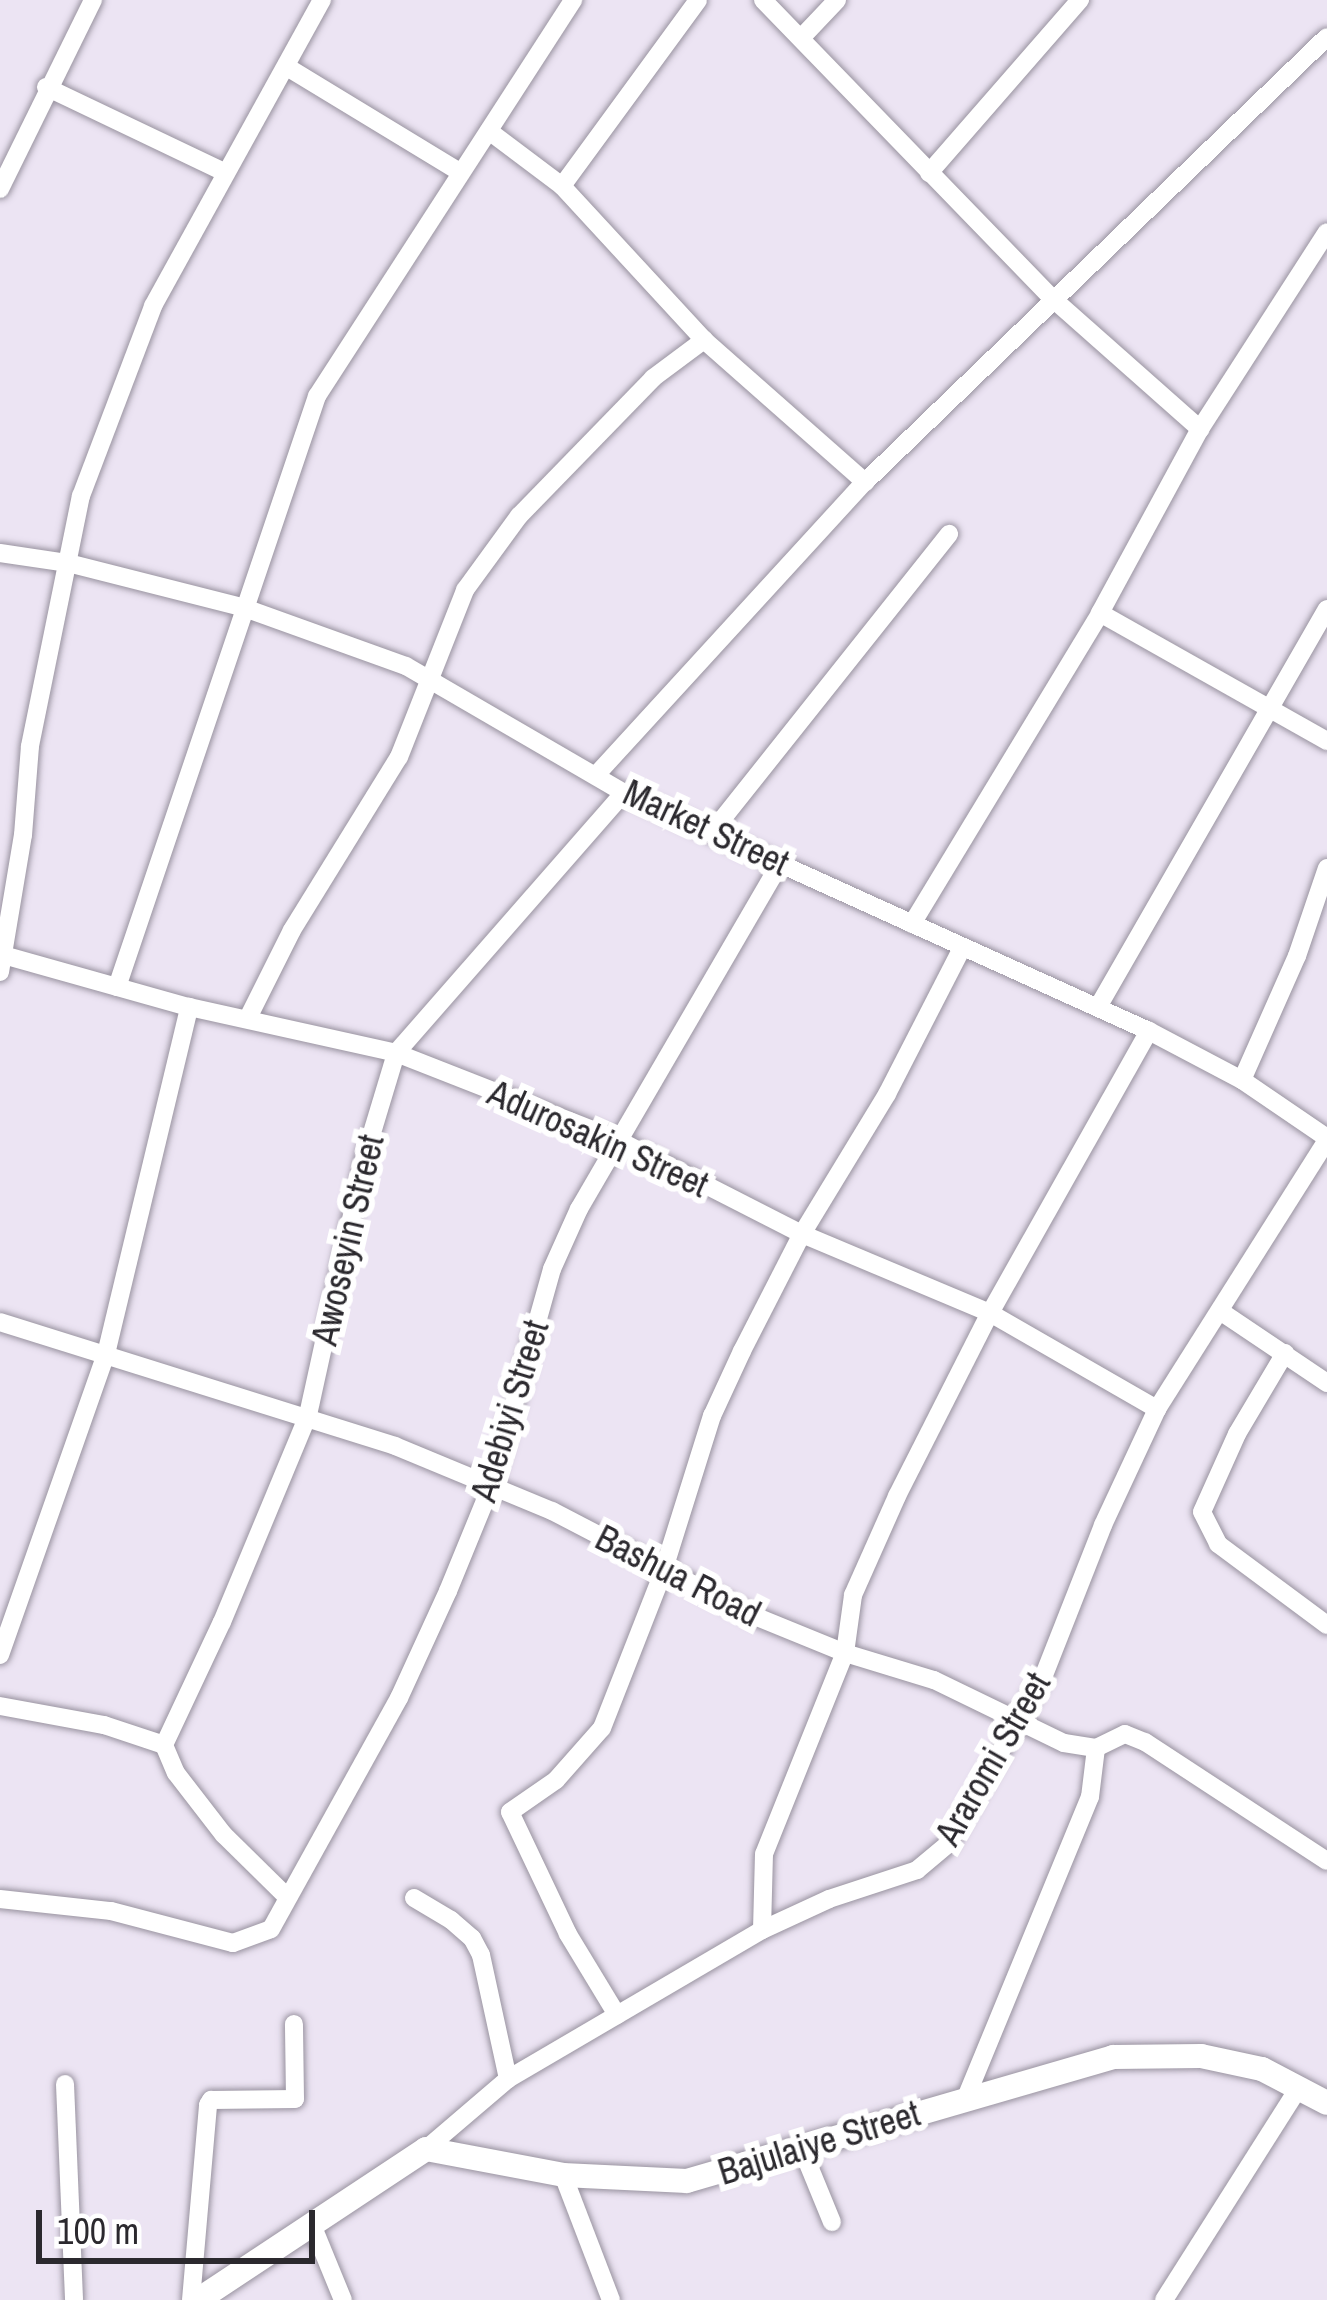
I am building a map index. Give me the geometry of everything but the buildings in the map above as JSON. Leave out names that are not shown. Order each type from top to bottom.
[{"type":"street","points":[[0,189],[5,163],[92,0]]},
{"type":"street","points":[[3,964],[30,746],[80,496],[135,350],[224,172],[322,0]]},
{"type":"street","points":[[117,987],[317,396],[458,171],[573,0]]},
{"type":"street","points":[[562,185],[698,0]]},
{"type":"street","points":[[763,0],[1052,298],[1200,429]]},
{"type":"street","points":[[802,37],[837,0]]},
{"type":"street","points":[[929,173],[1080,0]]},
{"type":"street","points":[[597,774],[865,482],[1327,37]]},
{"type":"street","points":[[287,67],[458,171]]},
{"type":"street","points":[[46,87],[224,172]]},
{"type":"street","points":[[489,131],[562,185],[704,340],[865,482]]},
{"type":"street","points":[[912,924],[1100,613],[1200,429],[1327,232]]},
{"type":"street","points":[[248,1018],[292,930],[399,757],[465,590],[519,516],[653,378],[704,340]]},
{"type":"street","points":[[712,832],[949,534]]},
{"type":"street","name":"Market Street","points":[[0,553],[68,563],[242,607],[428,676],[624,793],[961,950],[1150,1031],[1242,1080],[1327,1139]]},
{"type":"street","points":[[1098,1007],[1271,714],[1327,609]]},
{"type":"street","points":[[1100,613],[1271,714],[1327,741]]},
{"type":"street","name":"Awoseyin Street","points":[[164,1745],[222,1622],[308,1415],[365,1156],[396,1053],[624,793]]},
{"type":"street","name":"Adebiyi Street","points":[[0,1899],[111,1911],[233,1943],[271,1929],[286,1894],[398,1698],[491,1486],[552,1269],[616,1139],[780,863]]},
{"type":"street","points":[[1242,1080],[1323,903],[1327,868]]},
{"type":"street","points":[[616,2015],[568,1934],[510,1812],[556,1780],[595,1739],[663,1572],[682,1494],[712,1416],[802,1234],[887,1094],[961,950]]},
{"type":"street","name":"Adurosakin Street","points":[[3,964],[396,1053],[616,1139],[802,1234],[990,1313],[1157,1409]]},
{"type":"street","points":[[0,1654],[106,1354],[189,1007]]},
{"type":"street","points":[[762,1930],[760,1886],[773,1824],[845,1653],[853,1595],[990,1313],[1150,1031]]},
{"type":"street","name":"Araromi Street","points":[[426,2149],[508,2079],[762,1930],[931,1861],[963,1820],[1044,1675],[1102,1525],[1157,1409],[1327,1139]]},
{"type":"street","points":[[1220,1311],[1327,1383]]},
{"type":"street","name":"Bashua Road","points":[[0,1322],[308,1415],[491,1486],[552,1511],[663,1572],[845,1653],[934,1681],[1064,1743],[1096,1748],[1124,1734],[1145,1742],[1327,1861]]},
{"type":"street","points":[[1285,1353],[1237,1434],[1202,1512],[1217,1544],[1327,1624]]},
{"type":"street","points":[[0,1706],[104,1725],[164,1745],[176,1773],[224,1835],[286,1894]]},
{"type":"street","points":[[965,2100],[1063,1870],[1090,1797],[1096,1748]]},
{"type":"street","points":[[415,1898],[461,1929],[481,1955],[508,2079]]},
{"type":"street","points":[[195,2300],[208,2105],[212,2100],[295,2099],[294,2024]]},
{"type":"street","name":"Bajulaiye Street","points":[[426,2149],[563,2175],[687,2181],[1113,2056],[1201,2056],[1262,2069],[1327,2103]]},
{"type":"street","points":[[65,2084],[74,2300]]},
{"type":"street","points":[[1164,2300],[1299,2086]]},
{"type":"street","points":[[195,2300],[426,2149]]},
{"type":"street","points":[[802,2149],[832,2222]]},
{"type":"street","points":[[563,2175],[611,2300]]},
{"type":"street","points":[[313,2227],[344,2300]]}]
